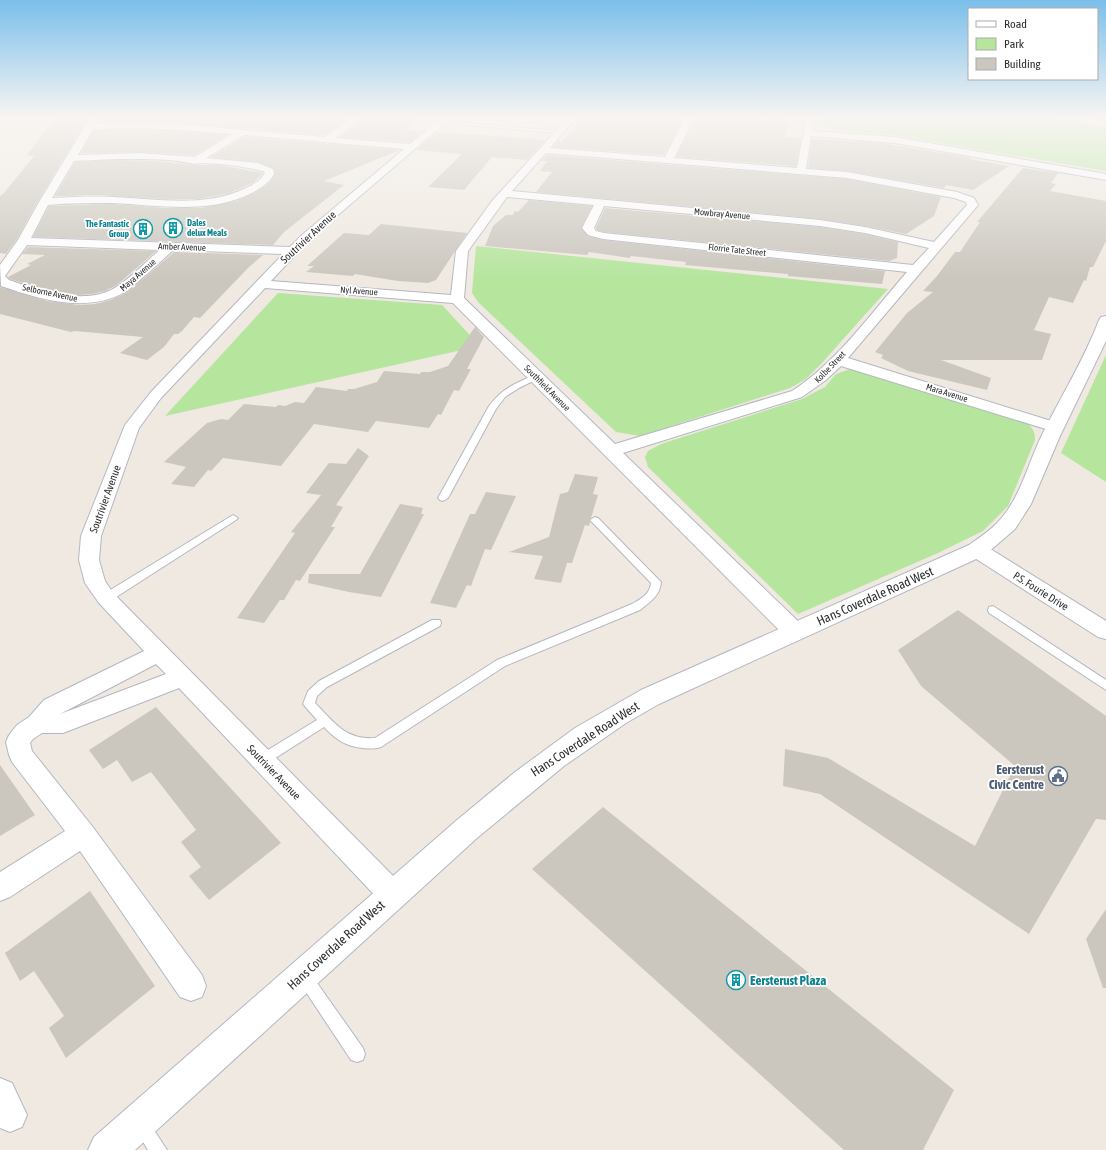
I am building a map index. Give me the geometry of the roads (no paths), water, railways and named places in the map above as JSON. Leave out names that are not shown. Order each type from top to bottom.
[{"type":"street","points":[[0,274],[24,241],[62,172]]},
{"type":"street","points":[[44,202],[112,200],[181,204],[209,202],[230,199],[246,193],[261,183],[269,175],[270,172]]},
{"type":"street","name":"Soutrivier Avenue","points":[[382,172],[292,251],[156,395],[131,428],[91,536],[88,560],[95,583],[106,598],[393,895]]},
{"type":"street","points":[[457,299],[462,251],[496,203],[506,194],[525,172]]},
{"type":"street","name":"Kolbe Street","points":[[611,451],[797,394],[811,386],[838,360],[973,205],[970,200],[957,195],[863,177],[808,172]]},
{"type":"street","points":[[1076,172],[1106,177]]},
{"type":"street","name":"Mowbray Avenue","points":[[506,194],[826,224],[936,246]]},
{"type":"street","name":"Florrie Tate Street","points":[[600,202],[588,228],[592,233],[603,236],[916,269]]},
{"type":"street","name":"Amber Avenue","points":[[24,241],[292,251]]},
{"type":"street","name":"Maya Avenue","points":[[103,298],[113,295],[122,289],[171,246]]},
{"type":"street","name":"Selborne Avenue","points":[[0,278],[5,283],[63,298],[86,300],[103,298]]},
{"type":"street","name":"Nyl Avenue","points":[[261,284],[457,299]]},
{"type":"street","name":"Southfield Avenue","points":[[457,299],[794,631]]},
{"type":"street","name":"Hans Coverdale Road West","points":[[107,1150],[521,781],[603,723],[650,697],[977,550],[997,535],[1015,515],[1034,478],[1055,427],[1104,332]]},
{"type":"street","name":"Mara Avenue","points":[[838,360],[1055,427]]},
{"type":"street","name":"P.S. Fourie Drive","points":[[977,550],[1106,632]]},
{"type":"street","points":[[159,653],[52,707],[37,724],[25,732],[18,742],[21,755],[82,834],[191,986]]},
{"type":"street","points":[[37,724],[63,723],[183,677]]},
{"type":"street","points":[[0,888],[82,834]]},
{"type":"lane","points":[[443,498],[492,408],[502,395],[516,386],[536,377]]},
{"type":"lane","points":[[106,598],[233,518]]},
{"type":"lane","points":[[436,623],[322,684],[312,694],[309,704],[341,736],[362,744],[377,743],[501,663],[636,607],[650,598],[656,589],[656,582],[595,520]]},
{"type":"lane","points":[[993,610],[1106,686]]},
{"type":"lane","points":[[262,760],[326,720]]},
{"type":"lane","points":[[303,975],[357,1054]]},
{"type":"lane","points":[[139,1122],[158,1150]]},
{"type":"place","name":"Dales delux Meals","points":[[173,228]]},
{"type":"place","name":"The Fantastic Group","points":[[143,229]]},
{"type":"place","name":"Eersterust Civic Centre","points":[[1058,776]]},
{"type":"place","name":"Eersterust Plaza","points":[[736,980]]}]
